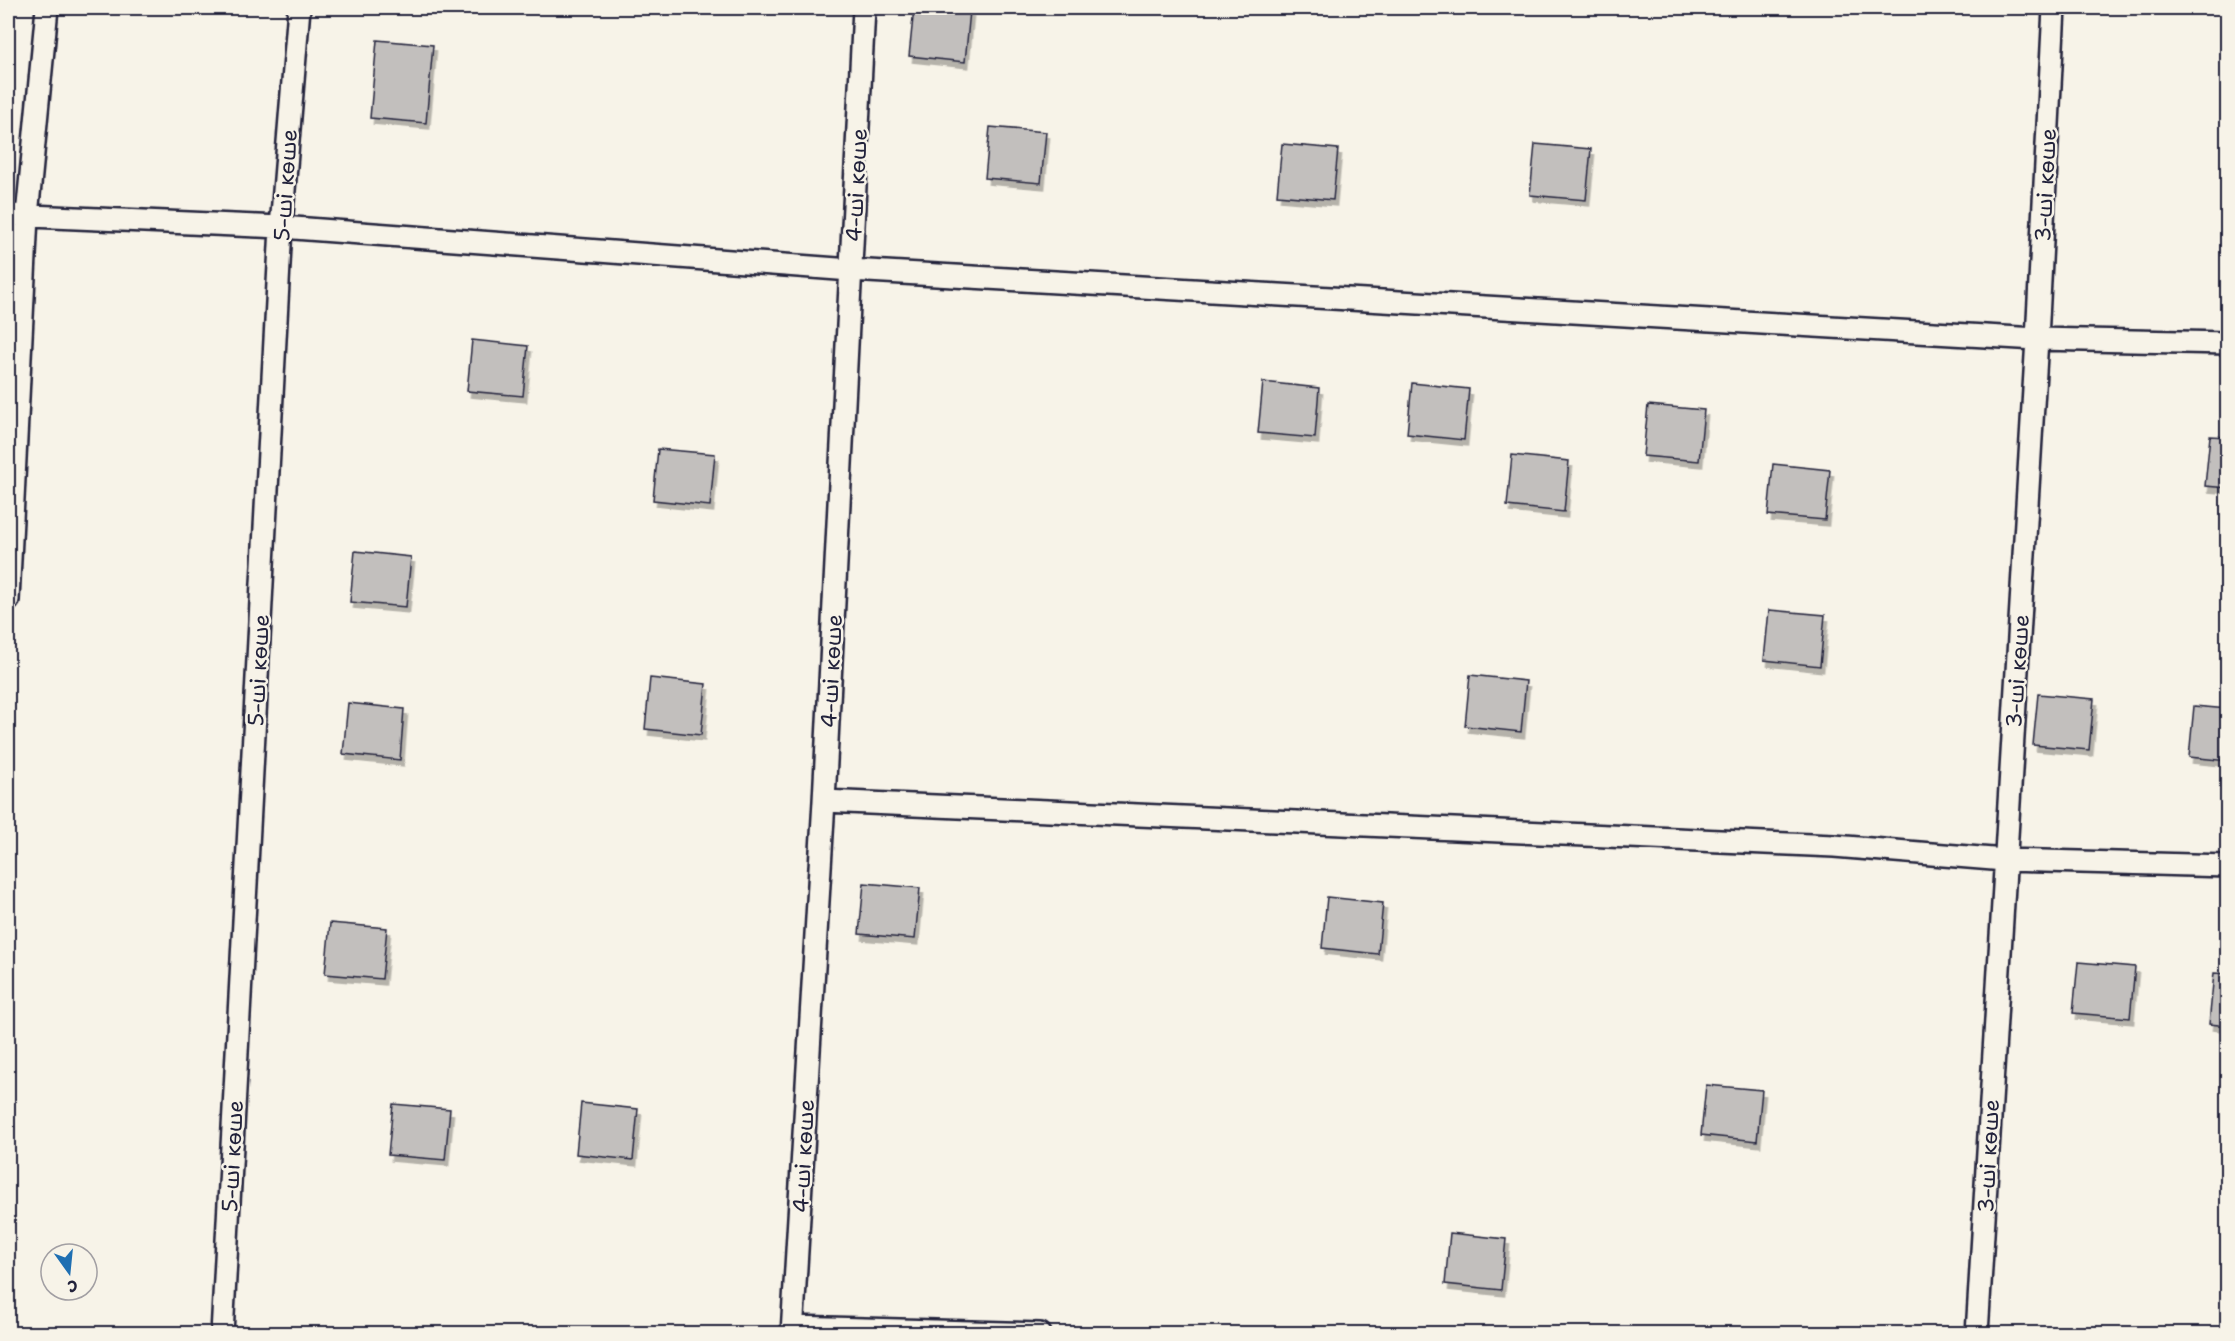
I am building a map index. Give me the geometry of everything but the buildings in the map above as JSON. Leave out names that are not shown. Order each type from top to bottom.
[{"type":"lane","points":[[8,600],[17,216],[46,8]]},
{"type":"lane","name":"5-ші көше","points":[[222,1334],[282,227],[299,8]]},
{"type":"lane","name":"4-ші көше","points":[[792,1330],[824,801],[864,8]]},
{"type":"lane","name":"3-ші көше","points":[[1977,1334],[2037,339],[2054,8]]},
{"type":"lane","points":[[17,216],[282,227],[851,270],[2037,339],[2228,343]]},
{"type":"lane","points":[[824,801],[1822,845],[2005,860],[2228,866]]},
{"type":"lane","points":[[792,1330],[1040,1334]]}]
